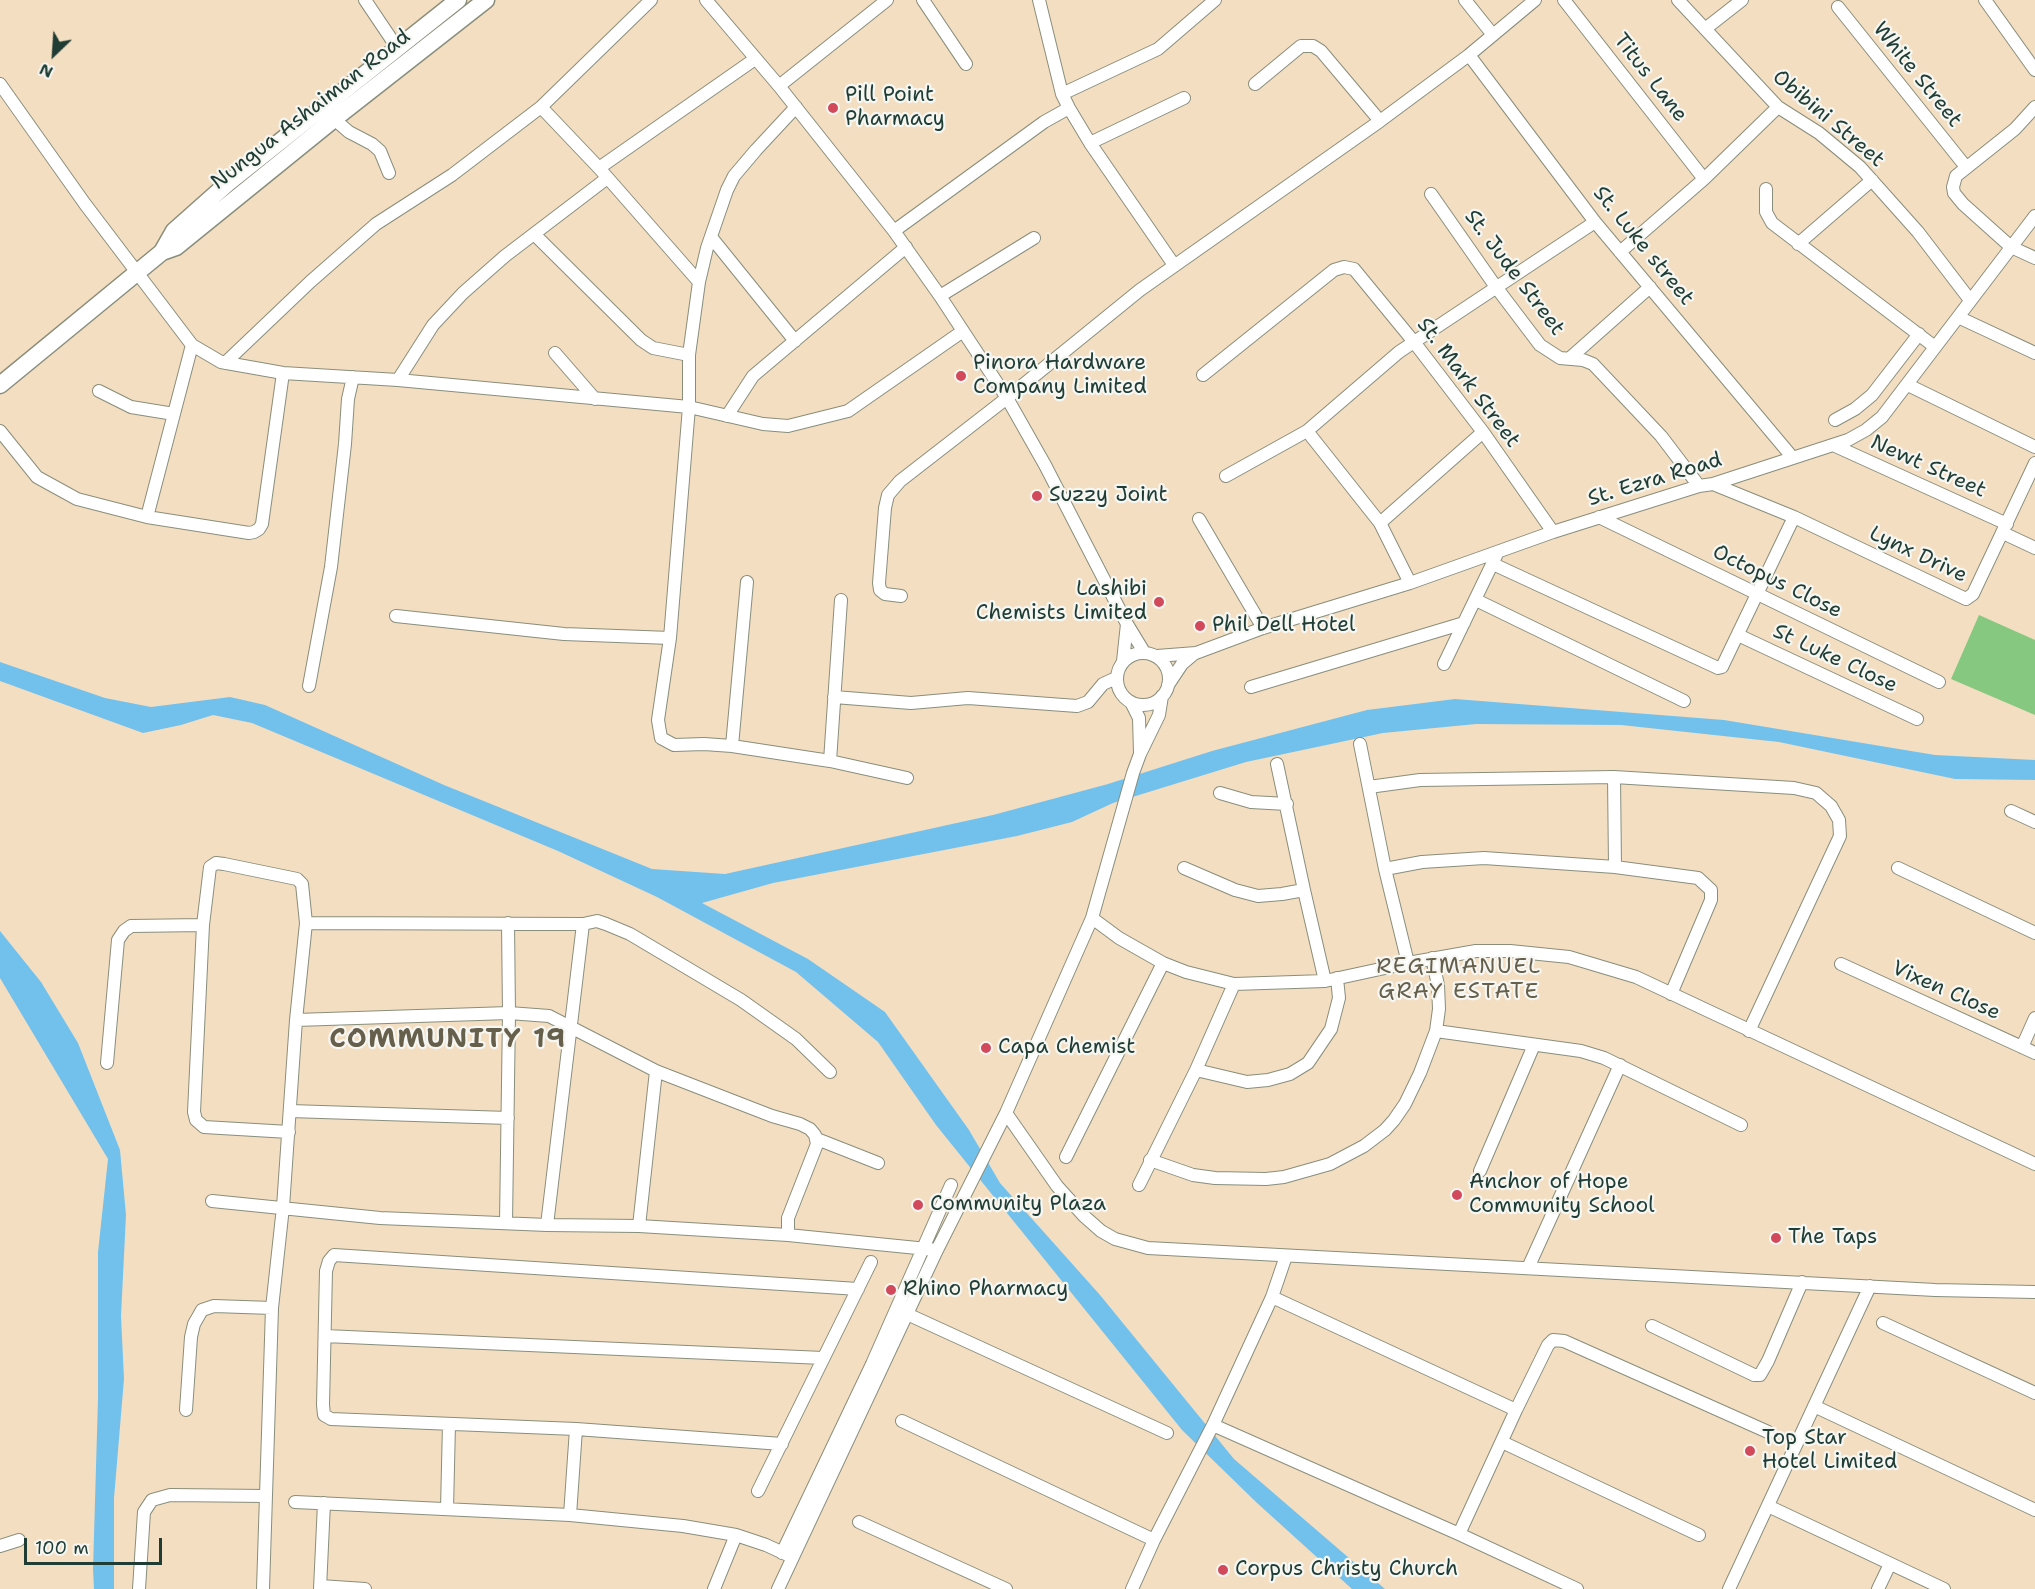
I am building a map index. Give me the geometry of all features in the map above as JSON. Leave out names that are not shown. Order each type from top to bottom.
[{"type":"main road","name":"Nungua Ashaiman Road","points":[[0,385],[162,252],[228,183],[458,0]]},
{"type":"main road","name":"Nungua Ashaiman Road","points":[[178,237],[486,0]]},
{"type":"street","points":[[365,0],[398,49]]},
{"type":"street","points":[[225,363],[310,282],[376,224],[452,175],[542,107],[651,0]]},
{"type":"street","points":[[706,0],[796,107],[894,231],[940,296],[1007,398],[1045,465],[1127,624],[1150,654],[1167,669],[1168,685]]},
{"type":"street","points":[[779,86],[887,0]]},
{"type":"street","points":[[923,0],[966,64]]},
{"type":"street","points":[[1039,0],[1062,94],[1069,108],[1090,143],[1174,265]]},
{"type":"street","points":[[1062,94],[1158,49],[1215,0]]},
{"type":"street","points":[[1465,0],[1493,35]]},
{"type":"street","points":[[901,596],[885,594],[880,590],[879,583],[885,508],[888,495],[900,481],[1140,290],[1380,121],[1469,55],[1536,0]]},
{"type":"street","name":"Titus Lane","points":[[1564,0],[1704,179]]},
{"type":"street","name":"Obibini Street","points":[[1678,0],[1778,107],[1819,132],[1860,167],[1918,232],[1970,300]]},
{"type":"street","points":[[1705,29],[1742,0]]},
{"type":"street","points":[[1985,0],[2035,70]]},
{"type":"street","name":"White Street","points":[[1838,7],[1966,167]]},
{"type":"street","points":[[1255,84],[1301,46],[1313,46],[1321,51],[1380,121]]},
{"type":"street","name":"St. Luke street","points":[[1469,55],[1595,222],[1793,458]]},
{"type":"street","points":[[398,380],[443,313],[505,256],[534,234],[602,173],[755,59]]},
{"type":"street","points":[[0,84],[136,274],[192,345],[208,357],[225,363],[283,373],[398,380],[689,407],[763,424],[788,426],[848,411],[963,331]]},
{"type":"street","points":[[1090,143],[1184,98]]},
{"type":"street","points":[[542,107],[699,282]]},
{"type":"street","points":[[796,107],[734,176],[726,190],[699,282],[689,356],[689,407],[670,638],[658,720],[661,738],[674,745],[732,746],[830,761],[907,777]]},
{"type":"street","points":[[1620,252],[1704,179],[1778,107]]},
{"type":"street","points":[[2035,107],[2015,129],[1956,176],[1953,187],[1954,193],[2011,247],[2035,258]]},
{"type":"street","points":[[894,231],[1044,122],[1069,108]]},
{"type":"street","points":[[334,119],[380,151],[389,173]]},
{"type":"street","points":[[1798,244],[1872,180]]},
{"type":"street","points":[[1767,189],[1767,216],[1772,223],[1935,346]]},
{"type":"street","name":"St. Jude Street","points":[[1431,194],[1540,345],[1560,358],[1584,360],[1593,364],[1661,436],[1700,486]]},
{"type":"street","name":"St. Ezra Road","points":[[1196,652],[1263,628],[1495,558],[1553,532],[1833,445],[1866,430],[1882,417],[1908,385],[1935,346],[2035,216]]},
{"type":"street","points":[[1226,476],[1307,431],[1400,352],[1595,222]]},
{"type":"street","points":[[534,234],[641,340],[653,348],[689,356]]},
{"type":"street","points":[[711,237],[795,341]]},
{"type":"street","points":[[940,296],[1034,238]]},
{"type":"street","points":[[727,416],[753,376],[906,247]]},
{"type":"street","name":"St. Mark Street","points":[[1203,375],[1334,270],[1344,267],[1353,269],[1414,342],[1483,432],[1553,532]]},
{"type":"street","points":[[1570,358],[1650,287]]},
{"type":"street","points":[[1958,317],[2035,353]]},
{"type":"street","points":[[1835,420],[1855,409],[1872,395],[1918,334]]},
{"type":"street","points":[[147,517],[192,345]]},
{"type":"street","points":[[555,353],[596,399]]},
{"type":"street","points":[[0,431],[37,477],[88,503],[147,517],[249,533],[259,529],[262,524],[283,373]]},
{"type":"street","points":[[309,686],[331,567],[348,399],[353,377]]},
{"type":"street","points":[[1908,385],[2035,447]]},
{"type":"street","points":[[99,391],[131,408],[174,414]]},
{"type":"street","points":[[1307,431],[1380,523],[1410,583]]},
{"type":"street","points":[[1380,523],[1483,432]]},
{"type":"street","name":"Newt Street","points":[[1833,445],[2005,528],[2035,548]]},
{"type":"street","name":"Lynx Drive","points":[[1713,484],[1794,517],[1966,599],[1973,594],[2035,463]]},
{"type":"street","name":"Octopus Close","points":[[1599,517],[1939,682]]},
{"type":"street","points":[[1444,664],[1495,558],[1718,668],[1725,664],[1794,517]]},
{"type":"street","points":[[1198,519],[1263,628]]},
{"type":"street","points":[[732,746],[747,582]]},
{"type":"street","points":[[830,761],[841,600]]},
{"type":"street","points":[[1476,600],[1684,701]]},
{"type":"street","points":[[396,616],[564,634],[670,638]]},
{"type":"street","points":[[1251,687],[1464,623]]},
{"type":"street","points":[[1123,661],[1127,624]]},
{"type":"street","name":"St Luke Close","points":[[1738,635],[1917,719]]},
{"type":"street","points":[[1140,754],[1139,718],[1131,702],[1118,688],[1116,678],[1118,669],[1123,661],[1132,654],[1196,652]]},
{"type":"street","points":[[787,1555],[1006,1113],[1092,918],[1133,773],[1158,715],[1162,696],[1182,664],[1196,652]]},
{"type":"street","points":[[834,697],[911,703],[968,698],[1077,706],[1088,702],[1099,687],[1116,678]]},
{"type":"street","points":[[1131,702],[1147,704],[1162,696]]},
{"type":"street","points":[[1360,744],[1385,869],[1408,963]]},
{"type":"street","points":[[1196,1070],[1247,1082],[1268,1080],[1290,1074],[1308,1063],[1331,1029],[1339,998],[1331,980],[1304,890],[1277,764]]},
{"type":"street","points":[[1369,787],[1420,780],[1614,777],[1794,788],[1815,793],[1831,806],[1839,820],[1840,836],[1749,1031]]},
{"type":"street","points":[[1614,777],[1615,867]]},
{"type":"street","points":[[1220,793],[1251,802],[1287,804]]},
{"type":"street","points":[[2011,811],[2035,822]]},
{"type":"street","points":[[1385,869],[1422,862],[1484,858],[1615,867],[1698,878],[1711,890],[1712,900],[1671,994]]},
{"type":"street","points":[[263,1589],[272,1308],[283,1207],[289,1132],[296,1020],[306,923],[302,884],[297,879],[216,863],[210,867],[208,872],[203,925],[194,1112],[196,1120],[204,1127],[289,1132]]},
{"type":"street","points":[[1184,868],[1235,890],[1258,896],[1304,890]]},
{"type":"street","points":[[1898,868],[2035,933]]},
{"type":"street","points":[[1092,918],[1119,938],[1163,963],[1186,972],[1233,984],[1331,980],[1476,951],[1569,957],[1636,977],[2035,1164]]},
{"type":"street","points":[[306,923],[583,924],[597,921],[630,934],[741,1000],[796,1039],[830,1072]]},
{"type":"street","points":[[506,1222],[508,923]]},
{"type":"street","points":[[547,1225],[583,924]]},
{"type":"street","points":[[107,1063],[118,940],[124,931],[131,926],[203,925]]},
{"type":"street","points":[[1150,1160],[1193,1175],[1266,1179],[1284,1177],[1330,1164],[1364,1146],[1385,1130],[1405,1104],[1420,1073],[1436,1030],[1439,1009],[1438,985],[1432,958]]},
{"type":"street","points":[[1065,1157],[1163,963]]},
{"type":"street","name":"Vixen Close","points":[[1841,964],[2035,1053]]},
{"type":"street","points":[[1139,1185],[1196,1070],[1233,984]]},
{"type":"street","points":[[296,1020],[509,1013],[549,1016],[656,1071],[772,1116],[800,1124],[810,1129],[817,1139],[878,1163]]},
{"type":"street","points":[[2022,1047],[2035,1018]]},
{"type":"street","points":[[1436,1030],[1581,1052],[1620,1065],[1741,1125]]},
{"type":"street","points":[[1480,1171],[1534,1045]]},
{"type":"street","points":[[1528,1268],[1620,1065]]},
{"type":"street","points":[[639,1226],[656,1071]]},
{"type":"street","points":[[290,1111],[507,1118]]},
{"type":"street","points":[[1006,1113],[1057,1185],[1084,1216],[1101,1231],[1116,1239],[1148,1248],[1870,1286],[2035,1292]]},
{"type":"street","points":[[788,1235],[788,1218],[814,1154],[817,1139]]},
{"type":"street","points":[[778,1589],[787,1555],[951,1185]]},
{"type":"street","points":[[212,1201],[380,1218],[547,1225],[639,1226],[788,1235],[937,1250]]},
{"type":"street","points":[[782,1444],[576,1429],[331,1419],[324,1415],[326,1271],[329,1261],[334,1255],[858,1289]]},
{"type":"street","points":[[1132,1589],[1154,1540],[1213,1427],[1272,1297],[1286,1256]]},
{"type":"street","points":[[758,1491],[871,1262]]},
{"type":"street","points":[[1652,1326],[1754,1375],[1760,1375],[1802,1282]]},
{"type":"street","points":[[1729,1589],[1870,1286]]},
{"type":"street","points":[[1272,1297],[1516,1410]]},
{"type":"street","points":[[186,1410],[191,1337],[194,1324],[202,1310],[214,1306],[272,1308]]},
{"type":"street","points":[[907,1314],[1167,1433]]},
{"type":"street","points":[[1883,1323],[2035,1393]]},
{"type":"street","points":[[325,1336],[823,1358]]},
{"type":"street","points":[[1459,1534],[1516,1410],[1548,1345],[1553,1340],[1558,1339],[1768,1432]]},
{"type":"street","points":[[1814,1406],[2035,1510]]},
{"type":"street","points":[[902,1421],[1154,1540]]},
{"type":"street","points":[[447,1509],[449,1424]]},
{"type":"street","points":[[1213,1427],[1459,1534],[1577,1589]]},
{"type":"street","points":[[570,1515],[576,1429]]},
{"type":"street","points":[[1502,1442],[1699,1535]]},
{"type":"street","points":[[138,1589],[144,1512],[152,1500],[170,1495],[266,1496]]},
{"type":"street","points":[[295,1502],[570,1515],[683,1526],[736,1535],[787,1555]]},
{"type":"street","points":[[324,1503],[320,1588],[365,1589]]},
{"type":"street","points":[[1768,1506],[1944,1589]]},
{"type":"street","points":[[859,1522],[1006,1589]]},
{"type":"street","points":[[714,1589],[736,1535]]},
{"type":"street","points":[[0,1546],[19,1540]]},
{"type":"street","points":[[1878,1589],[1890,1564]]},
{"type":"green space","points":[[1979,615],[2035,640],[2035,715],[1951,679]]},
{"type":"water","points":[[0,662],[105,698],[151,707],[230,697],[265,705],[444,785],[652,869],[725,874],[993,815],[1108,784],[1212,751],[1367,710],[1455,699],[1724,720],[1935,755],[2035,760],[2035,780],[1955,779],[1779,742],[1621,725],[1476,724],[1383,733],[1246,762],[1113,803],[1072,822],[1017,836],[773,883],[702,903],[808,959],[885,1012],[969,1130],[1000,1183],[1100,1295],[1234,1459],[1385,1589],[1352,1589],[1256,1502],[1182,1430],[936,1125],[878,1042],[796,972],[657,897],[558,851],[252,723],[213,715],[143,733],[0,681]]},
{"type":"water","points":[[0,931],[41,982],[78,1043],[120,1150],[126,1215],[121,1316],[124,1379],[114,1498],[114,1589],[94,1589],[93,1570],[98,1398],[98,1252],[108,1159],[0,978]]},
{"type":"place","name":"Pill Point Pharmacy","points":[[833,108]]},
{"type":"place","name":"Pinora Hardware Company Limited","points":[[961,376]]},
{"type":"place","name":"Suzzy Joint","points":[[1037,496]]},
{"type":"place","name":"Lashibi Chemists Limited","points":[[1159,602]]},
{"type":"place","name":"Phil Dell Hotel","points":[[1200,626]]},
{"type":"place","name":"Capa Chemist","points":[[986,1048]]},
{"type":"place","name":"Anchor of Hope Community School","points":[[1457,1195]]},
{"type":"place","name":"Community Plaza","points":[[918,1205]]},
{"type":"place","name":"The Taps","points":[[1776,1238]]},
{"type":"place","name":"Rhino Pharmacy","points":[[891,1290]]},
{"type":"place","name":"Top Star Hotel Limited","points":[[1750,1451]]},
{"type":"place","name":"Corpus Christy Church","points":[[1223,1570]]},
{"type":"district","name":"REGIMANUEL GRAY ESTATE","points":[[1459,980]]},
{"type":"district","name":"COMMUNITY 19","points":[[448,1040]]}]
